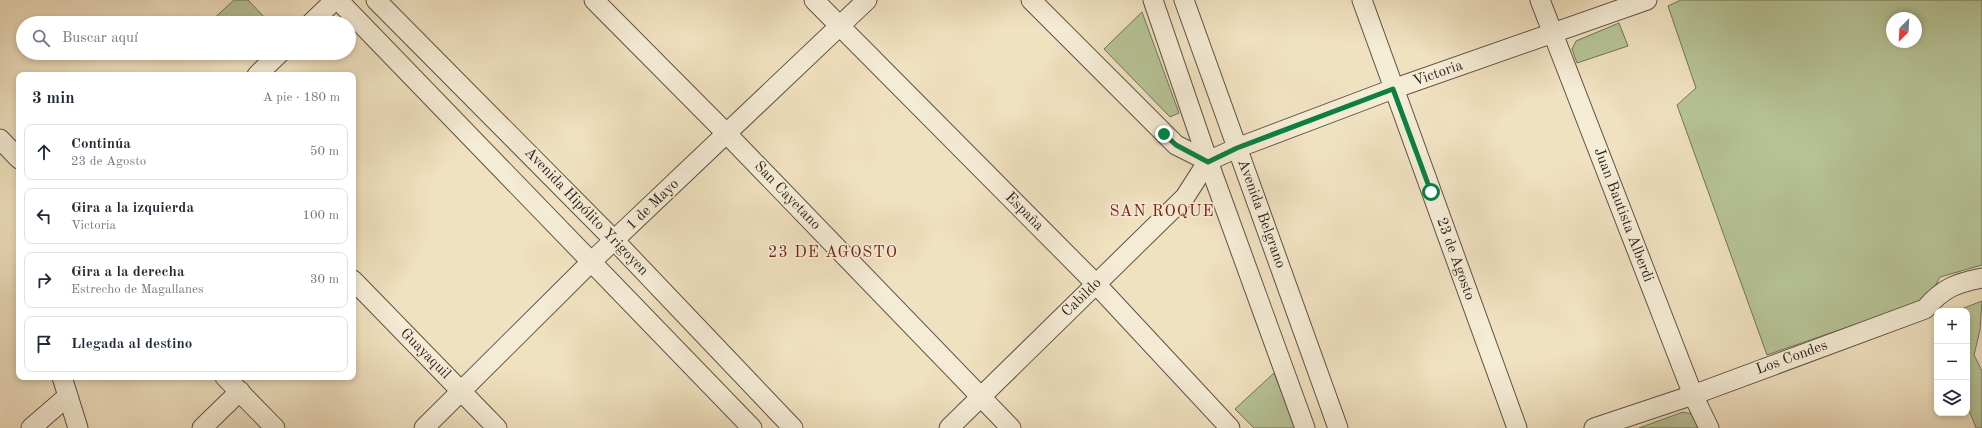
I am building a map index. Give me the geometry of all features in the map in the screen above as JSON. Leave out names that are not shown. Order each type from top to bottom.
[{"type":"street","points":[[319,16],[337,0]]},
{"type":"street","name":"Avenida Hipólito Yrigoyen","points":[[337,0],[353,16]]},
{"type":"street","name":"Avenida Hipólito Yrigoyen","points":[[376,0],[615,240],[793,428]]},
{"type":"street","name":"San Cayetano","points":[[594,0],[1011,428]]},
{"type":"street","name":"España","points":[[814,0],[839,27],[1096,284],[1230,428]]},
{"type":"street","name":"1 de Mayo","points":[[424,428],[591,262],[866,0]]},
{"type":"street","points":[[1031,0],[1176,145],[1208,162]]},
{"type":"street","points":[[1153,0],[1208,162],[1305,428]]},
{"type":"street","name":"Avenida Belgrano","points":[[1184,0],[1338,428]]},
{"type":"street","name":"23 de Agosto","points":[[1362,0],[1517,428]]},
{"type":"street","name":"Juan Bautista Alberdi","points":[[1540,0],[1693,395],[1708,428]]},
{"type":"street","name":"Victoria","points":[[1208,162],[1237,148],[1393,89],[1648,0]]},
{"type":"street","name":"Avenida Hipólito Yrigoyen","points":[[356,20],[752,428]]},
{"type":"street","points":[[260,72],[273,60]]},
{"type":"street","points":[[0,140],[16,156]]},
{"type":"street","name":"Cabildo","points":[[949,428],[1185,197],[1208,162]]},
{"type":"street","name":"Los Condes","points":[[1594,428],[1693,395],[1925,309],[1937,295],[1956,284],[1982,278]]},
{"type":"street","name":"Guayaquil","points":[[356,283],[498,428]]},
{"type":"street","points":[[63,380],[78,428]]},
{"type":"street","points":[[228,380],[275,428]]},
{"type":"street","points":[[202,428],[240,391]]},
{"type":"street","points":[[31,428],[68,396]]},
{"type":"green space","points":[[234,0],[248,0],[263,16],[217,16]]},
{"type":"green space","points":[[1681,0],[1982,0],[1982,265],[1940,277],[1930,295],[1917,303],[1767,355],[1677,105],[1696,88],[1668,6]]},
{"type":"green space","points":[[1142,12],[1179,113],[1170,117],[1104,49]]},
{"type":"green space","points":[[1619,23],[1628,46],[1577,63],[1572,49],[1576,41]]},
{"type":"green space","points":[[1982,301],[1980,330],[1974,355],[1982,371],[1982,428],[1976,428],[1970,413],[1970,308],[1964,308]]},
{"type":"green space","points":[[1274,373],[1295,428],[1254,428],[1235,409]]},
{"type":"green space","points":[[1683,412],[1692,414],[1699,428],[1639,428]]},
{"type":"district","name":"SAN ROQUE","points":[[1162,212]]},
{"type":"district","name":"23 DE AGOSTO","points":[[833,253]]},
{"type":"route","points":[[1164,134],[1176,145],[1208,162],[1237,148],[1393,89],[1431,192]]}]
